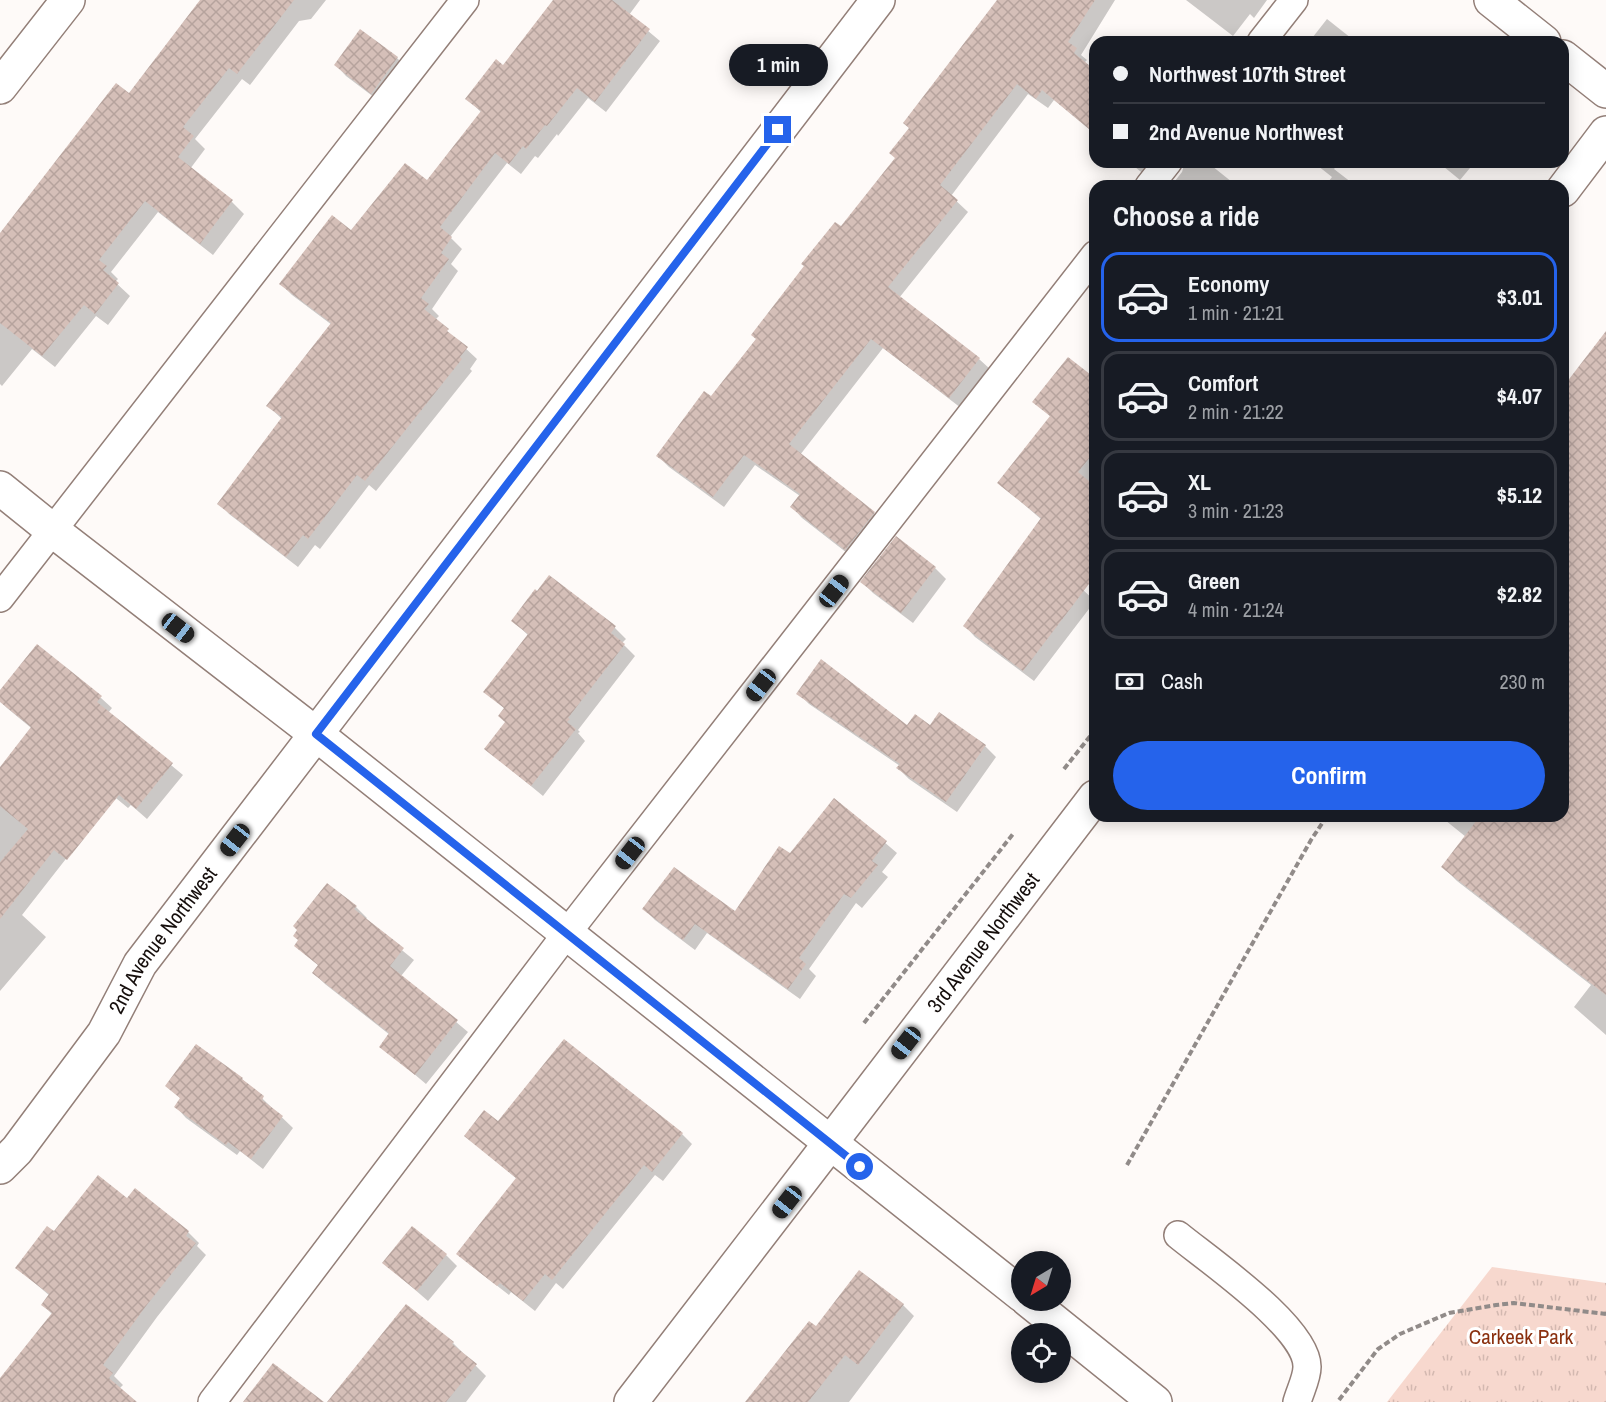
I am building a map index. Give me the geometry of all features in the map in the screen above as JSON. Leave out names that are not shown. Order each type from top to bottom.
[{"type":"street","points":[[0,87],[68,0]]},
{"type":"street","name":"2nd Avenue Northwest","points":[[0,1167],[17,1149],[104,1033],[140,964],[878,0]]},
{"type":"street","points":[[1491,0],[1536,36]]},
{"type":"street","points":[[1569,62],[1606,91]]},
{"type":"street","points":[[1569,182],[1606,133]]},
{"type":"street","points":[[0,488],[316,734],[1011,1286]]},
{"type":"street","name":"3rd Avenue Northwest","points":[[631,1402],[1089,805]]},
{"type":"street","points":[[1042,1311],[1155,1402]]},
{"type":"lane","points":[[0,598],[465,0]]},
{"type":"lane","points":[[1266,36],[1294,0]]},
{"type":"lane","points":[[1154,180],[1163,168]]},
{"type":"lane","points":[[212,1402],[567,933],[1089,263]]},
{"type":"lane","points":[[1178,1235],[1270,1310],[1298,1341],[1307,1366],[1297,1402]]},
{"type":"path","points":[[1059,776],[1089,738]]},
{"type":"path","points":[[1127,1165],[1305,850],[1323,822]]},
{"type":"path","points":[[864,1023],[1016,831]]},
{"type":"path","points":[[1337,1402],[1378,1349],[1400,1334],[1449,1313],[1514,1304],[1606,1314]]},
{"type":"green space","name":"Carkeek Park","points":[[1492,1267],[1606,1283],[1606,1402],[1387,1402]]},
{"type":"building","points":[[200,0],[294,0],[237,74],[229,68],[183,127],[194,136],[178,157],[233,200],[200,244],[145,201],[99,260],[107,266],[103,270],[119,283],[95,314],[84,305],[42,356],[0,323],[0,233],[116,83],[129,93]]},
{"type":"building","points":[[553,0],[612,0],[650,29],[595,102],[577,88],[547,126],[545,125],[526,149],[523,146],[509,164],[495,153],[440,227],[452,237],[441,253],[449,259],[421,298],[429,304],[424,309],[468,347],[460,357],[462,359],[365,481],[357,475],[308,539],[303,535],[286,557],[217,504],[282,417],[266,406],[331,323],[279,284],[332,215],[351,230],[405,163],[427,180],[481,111],[465,99],[496,59],[503,65]]},
{"type":"building","points":[[997,0],[1095,0],[1068,42],[1077,48],[1074,53],[1089,65],[1089,129],[1042,90],[1036,99],[1017,84],[940,185],[958,200],[888,287],[980,358],[949,398],[871,339],[789,444],[875,512],[845,550],[790,507],[800,494],[744,455],[713,497],[656,456],[704,391],[711,396],[756,339],[751,335],[804,266],[801,264],[835,222],[841,226],[895,158],[889,153],[909,128],[903,123]]},
{"type":"building","points":[[360,29],[398,57],[371,94],[334,65]]},
{"type":"building","points":[[1606,331],[1606,995],[1441,867],[1475,822],[1569,822],[1569,379]]},
{"type":"building","points":[[1068,357],[1089,373],[1089,458],[1078,472],[1089,481],[1089,584],[1023,671],[963,626],[1041,518],[997,483],[1050,416],[1032,402]]},
{"type":"building","points":[[896,536],[936,567],[901,613],[860,582]]},
{"type":"building","points":[[549,575],[616,626],[611,633],[625,644],[568,718],[570,719],[567,722],[576,729],[531,786],[484,749],[505,722],[498,716],[504,708],[483,692],[528,634],[511,621],[535,589],[537,591]]},
{"type":"building","points":[[37,644],[102,696],[97,702],[173,763],[136,809],[119,795],[67,860],[54,850],[0,919],[0,862],[28,829],[0,806],[0,767],[31,727],[0,702],[0,690]]},
{"type":"building","points":[[821,659],[907,725],[915,714],[930,725],[939,712],[986,745],[946,802],[896,768],[900,764],[796,694]]},
{"type":"building","points":[[834,798],[887,841],[872,861],[878,865],[851,898],[844,894],[799,958],[806,964],[788,989],[695,924],[683,940],[642,909],[674,867],[735,911],[779,846],[790,853]]},
{"type":"building","points":[[327,883],[357,906],[354,909],[404,948],[390,966],[458,1020],[415,1075],[379,1047],[389,1033],[312,973],[318,965],[294,946],[298,940],[293,936],[297,930],[293,926]]},
{"type":"building","points":[[564,1039],[683,1133],[652,1172],[644,1165],[552,1280],[545,1274],[523,1301],[500,1283],[497,1286],[456,1254],[516,1178],[464,1136],[484,1110],[498,1121]]},
{"type":"building","points":[[196,1044],[243,1078],[264,1096],[262,1100],[283,1116],[251,1159],[228,1142],[226,1145],[174,1107],[180,1098],[165,1086]]},
{"type":"building","points":[[98,1175],[127,1198],[135,1188],[189,1231],[186,1236],[196,1243],[103,1365],[113,1373],[109,1378],[137,1402],[0,1402],[0,1378],[52,1313],[41,1305],[49,1294],[15,1268],[47,1226],[54,1231]]},
{"type":"building","points":[[412,1226],[447,1254],[417,1291],[382,1263]]},
{"type":"building","points":[[859,1270],[904,1304],[858,1365],[845,1355],[808,1402],[745,1402],[809,1321],[816,1326]]},
{"type":"building","points":[[406,1304],[454,1342],[452,1344],[477,1364],[446,1402],[327,1402]]},
{"type":"building","points":[[273,1363],[324,1402],[243,1402]]},
{"type":"route","points":[[778,130],[316,734],[860,1167]]}]
